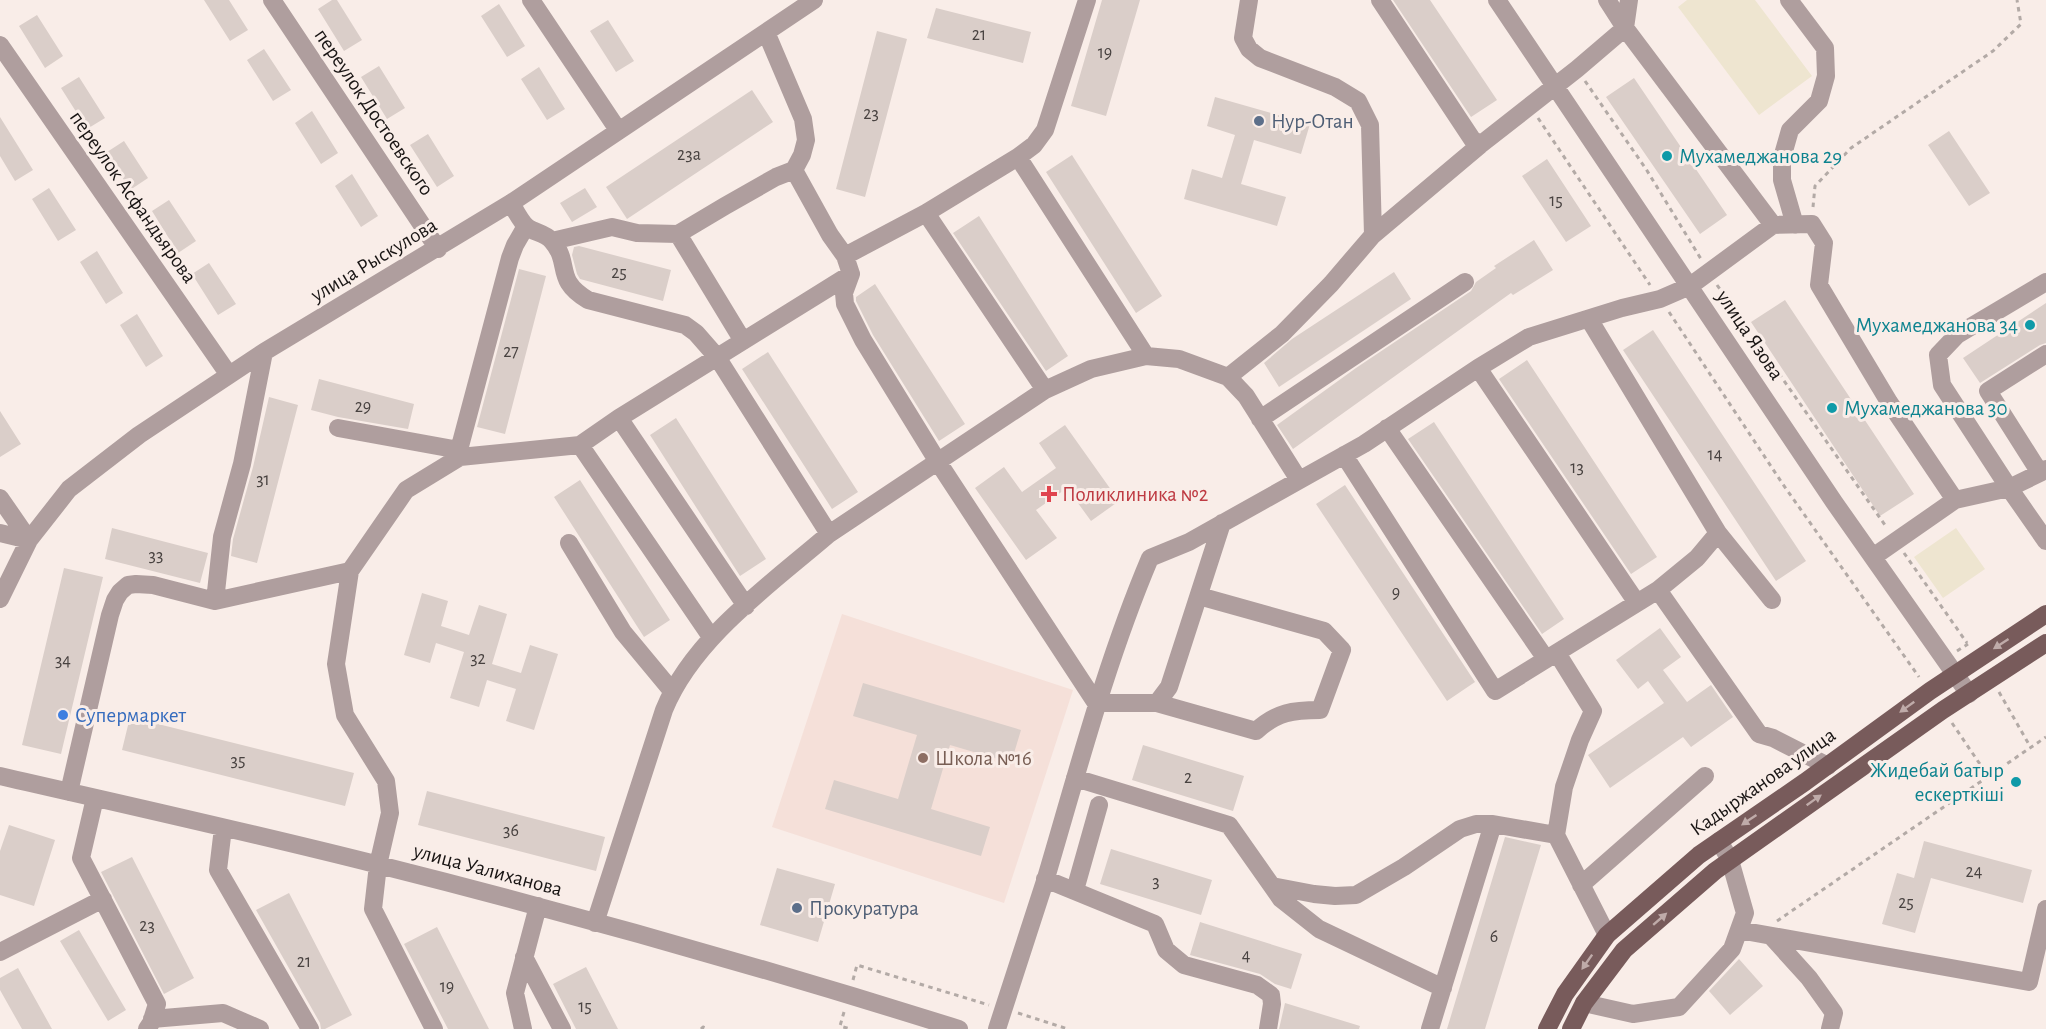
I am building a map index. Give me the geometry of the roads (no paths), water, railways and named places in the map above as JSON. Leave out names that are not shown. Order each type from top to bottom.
[{"type":"main road","name":"Кадыржанова улица","points":[[1547,1029],[1565,994],[1607,934],[1699,855],[1828,766],[1929,691],[2046,614]]},
{"type":"main road","name":"Кадыржанова улица","points":[[1571,1029],[1584,1004],[1624,950],[1715,871],[1942,710],[2046,643]]},
{"type":"street","name":"переулок Достоевского","points":[[272,0],[438,249]]},
{"type":"street","points":[[531,0],[618,130]]},
{"type":"street","name":"улица Рыскулова","points":[[0,599],[29,540],[69,489],[139,435],[264,352],[511,203],[766,32],[794,5],[814,0]]},
{"type":"street","points":[[845,256],[926,213],[1018,158],[1034,145],[1045,130],[1087,0]]},
{"type":"street","points":[[1249,0],[1243,39],[1249,49],[1260,58],[1335,87],[1358,101],[1370,125],[1373,235]]},
{"type":"street","points":[[1380,0],[1472,139],[1480,145]]},
{"type":"street","name":"улица Язова","points":[[1497,0],[1872,557],[1969,694]]},
{"type":"street","points":[[1606,0],[1773,225]]},
{"type":"street","points":[[1228,377],[1282,334],[1331,284],[1373,235],[1625,28],[1629,0]]},
{"type":"street","points":[[1789,0],[1825,48],[1826,76],[1819,101],[1790,130],[1782,158],[1782,180],[1803,225],[1824,243],[1819,285],[1889,402],[1955,501]]},
{"type":"street","points":[[552,241],[612,227],[637,233],[678,234],[776,177],[794,170],[802,155],[806,140],[803,119],[766,32]]},
{"type":"street","name":"переулок Асфандьярова","points":[[0,45],[229,375]]},
{"type":"street","points":[[1018,158],[1146,356]]},
{"type":"street","points":[[794,170],[826,228],[845,256],[851,274],[844,293],[845,304],[863,340],[938,462],[1096,703]]},
{"type":"street","points":[[511,203],[526,226],[544,234],[552,241],[561,257],[567,283],[575,293],[588,300],[685,326],[696,333],[717,357],[829,534]]},
{"type":"street","points":[[926,213],[1046,390]]},
{"type":"street","points":[[997,1029],[1045,879],[1096,703],[1132,600],[1150,558],[1189,542],[1344,455],[1529,337],[1622,308],[1660,299],[1690,286],[1773,225],[1803,225]]},
{"type":"street","points":[[434,1029],[373,909],[378,865],[390,813],[386,781],[345,715],[336,664],[350,571],[406,490],[460,453],[510,258],[514,245],[526,226]]},
{"type":"street","points":[[678,234],[743,341]]},
{"type":"street","points":[[338,428],[460,453],[580,445],[619,418],[851,274]]},
{"type":"street","points":[[1260,418],[1465,282]]},
{"type":"street","points":[[2046,282],[1957,335],[1938,355],[1942,385],[2046,541]]},
{"type":"street","points":[[1589,319],[1718,533],[1772,600]]},
{"type":"street","points":[[215,601],[222,537],[242,464],[264,352]]},
{"type":"street","points":[[1872,557],[1955,501],[2009,488],[2043,471],[1988,391],[2046,354]]},
{"type":"street","points":[[595,923],[664,710],[672,691],[711,637],[829,534],[1046,390],[1091,369],[1146,356],[1179,359],[1228,377],[1246,396],[1299,480]]},
{"type":"street","points":[[1478,368],[1637,603]]},
{"type":"street","points":[[619,418],[746,606]]},
{"type":"street","points":[[1387,428],[1593,711],[1580,740],[1564,787],[1556,835],[1607,934]]},
{"type":"street","points":[[580,445],[711,637]]},
{"type":"street","points":[[1344,455],[1495,691],[1658,590],[1697,558],[1718,533]]},
{"type":"street","points":[[0,498],[29,540]]},
{"type":"street","points":[[1157,703],[1169,687],[1222,523]]},
{"type":"street","points":[[0,533],[29,540]]},
{"type":"street","points":[[569,543],[623,632],[672,691]]},
{"type":"street","points":[[69,792],[110,615],[115,600],[128,585],[153,585],[215,601],[350,571]]},
{"type":"street","points":[[1658,590],[1759,734],[1773,738],[1828,766]]},
{"type":"street","points":[[1096,703],[1157,703],[1256,731],[1270,719],[1295,710],[1320,710],[1342,650],[1324,632],[1199,596]]},
{"type":"street","name":"улица Уалиханова","points":[[0,776],[378,865],[538,906],[849,994],[959,1029]]},
{"type":"street","points":[[1581,885],[1705,776]]},
{"type":"street","points":[[1075,778],[1229,825],[1281,899],[1319,929],[1443,988]]},
{"type":"street","points":[[95,798],[81,858],[157,1004],[150,1024],[223,1013],[258,1028]]},
{"type":"street","points":[[1075,890],[1099,805]]},
{"type":"street","points":[[1272,886],[1314,894],[1356,895],[1404,867],[1460,829],[1476,824],[1493,824],[1556,835]]},
{"type":"street","points":[[1430,1029],[1493,824]]},
{"type":"street","points":[[223,828],[218,870],[310,1029]]},
{"type":"street","points":[[1584,1004],[1633,1014],[1679,1007],[1732,949],[1744,913],[1730,860],[1719,841]]},
{"type":"street","points":[[1045,879],[1155,924],[1166,950],[1184,965],[1257,986],[1271,995],[1269,1029]]},
{"type":"street","points":[[0,952],[103,899]]},
{"type":"street","points":[[523,1029],[515,993],[538,906]]},
{"type":"street","points":[[1739,930],[2029,982],[2046,909]]},
{"type":"street","points":[[1765,935],[1809,978],[1834,1013],[1830,1029]]},
{"type":"street","points":[[524,957],[562,1029]]},
{"type":"place","name":"Нур-Отан","points":[[1259,121]]},
{"type":"place","name":"Мухамеджанова 29","points":[[1667,156]]},
{"type":"place","name":"Мухамеджанова 34","points":[[2030,325]]},
{"type":"place","name":"Мухамеджанова 30","points":[[1832,408]]},
{"type":"place","name":"Поликлиника №2","points":[[1049,494]]},
{"type":"place","name":"Супермаркет","points":[[63,715]]},
{"type":"place","name":"Школа №16","points":[[923,758]]},
{"type":"place","name":"Жидебай батыр ескерткіші","points":[[2016,782]]},
{"type":"place","name":"Прокуратура","points":[[797,908]]}]
